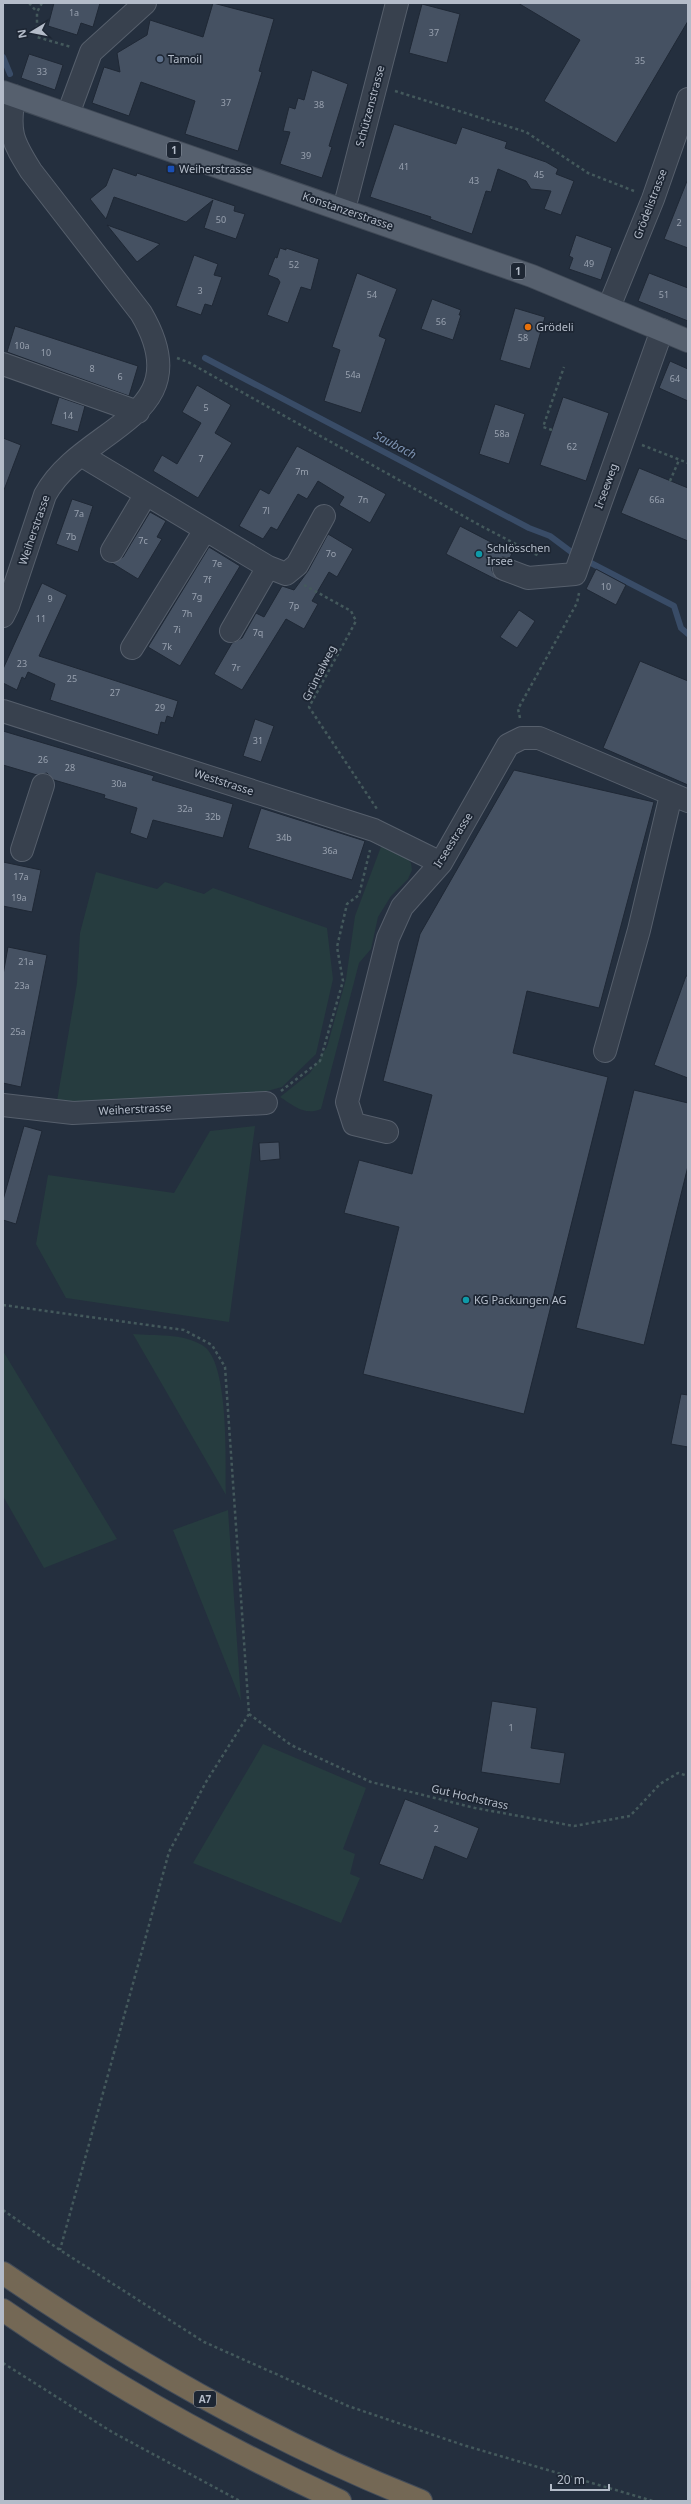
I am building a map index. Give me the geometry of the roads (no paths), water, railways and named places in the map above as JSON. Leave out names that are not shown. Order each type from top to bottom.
[{"type":"highway","name":"A7","points":[[3,2273],[120,2350],[208,2401],[310,2452],[421,2501]]},
{"type":"highway","points":[[3,2310],[66,2352],[166,2414],[242,2454],[340,2501]]},
{"type":"main road","name":"Konstanzerstrasse","points":[[8,94],[344,209],[532,276],[688,341]]},
{"type":"street","points":[[68,114],[91,52],[145,3]]},
{"type":"street","name":"Schützenstrasse","points":[[344,209],[397,3]]},
{"type":"street","name":"Weiherstrasse","points":[[3,616],[45,495],[54,478],[81,455],[138,412],[150,397],[155,384],[158,369],[158,352],[155,340],[141,313],[31,171],[15,146],[11,133],[8,94]]},
{"type":"street","name":"Grödelistrasse","points":[[609,307],[653,199],[688,99]]},
{"type":"street","name":"Irseeweg","points":[[504,569],[528,578],[575,574],[662,330]]},
{"type":"street","points":[[3,364],[138,412]]},
{"type":"street","points":[[81,455],[205,530],[277,571]]},
{"type":"street","points":[[112,551],[146,494]]},
{"type":"street","points":[[231,631],[277,571],[297,564],[324,516]]},
{"type":"street","points":[[132,648],[205,530]]},
{"type":"street","name":"Weststrasse","points":[[3,711],[376,820],[441,862]]},
{"type":"street","name":"Irseestrasse","points":[[387,1132],[354,1124],[347,1102],[388,938],[402,907],[441,862],[508,745],[522,738],[540,738],[679,798]]},
{"type":"street","points":[[22,850],[44,785]]},
{"type":"street","points":[[605,1051],[639,930],[679,798]]},
{"type":"street","name":"Weiherstrasse","points":[[3,1105],[73,1113],[266,1102]]},
{"type":"waterway","name":"Saubach","points":[[3,57],[10,74]]},
{"type":"waterway","name":"Saubach","points":[[205,358],[529,528],[550,536],[574,554]]},
{"type":"waterway","name":"Saubach","points":[[591,563],[674,606],[681,628],[688,634]]},
{"type":"place","name":"Tamoil","points":[[160,59]]},
{"type":"place","name":"Weiherstrasse","points":[[171,169]]},
{"type":"place","name":"Grödeli","points":[[528,327]]},
{"type":"place","name":"Schlösschen Irsee","points":[[479,554]]},
{"type":"place","name":"KG Packungen AG","points":[[466,1300]]}]
